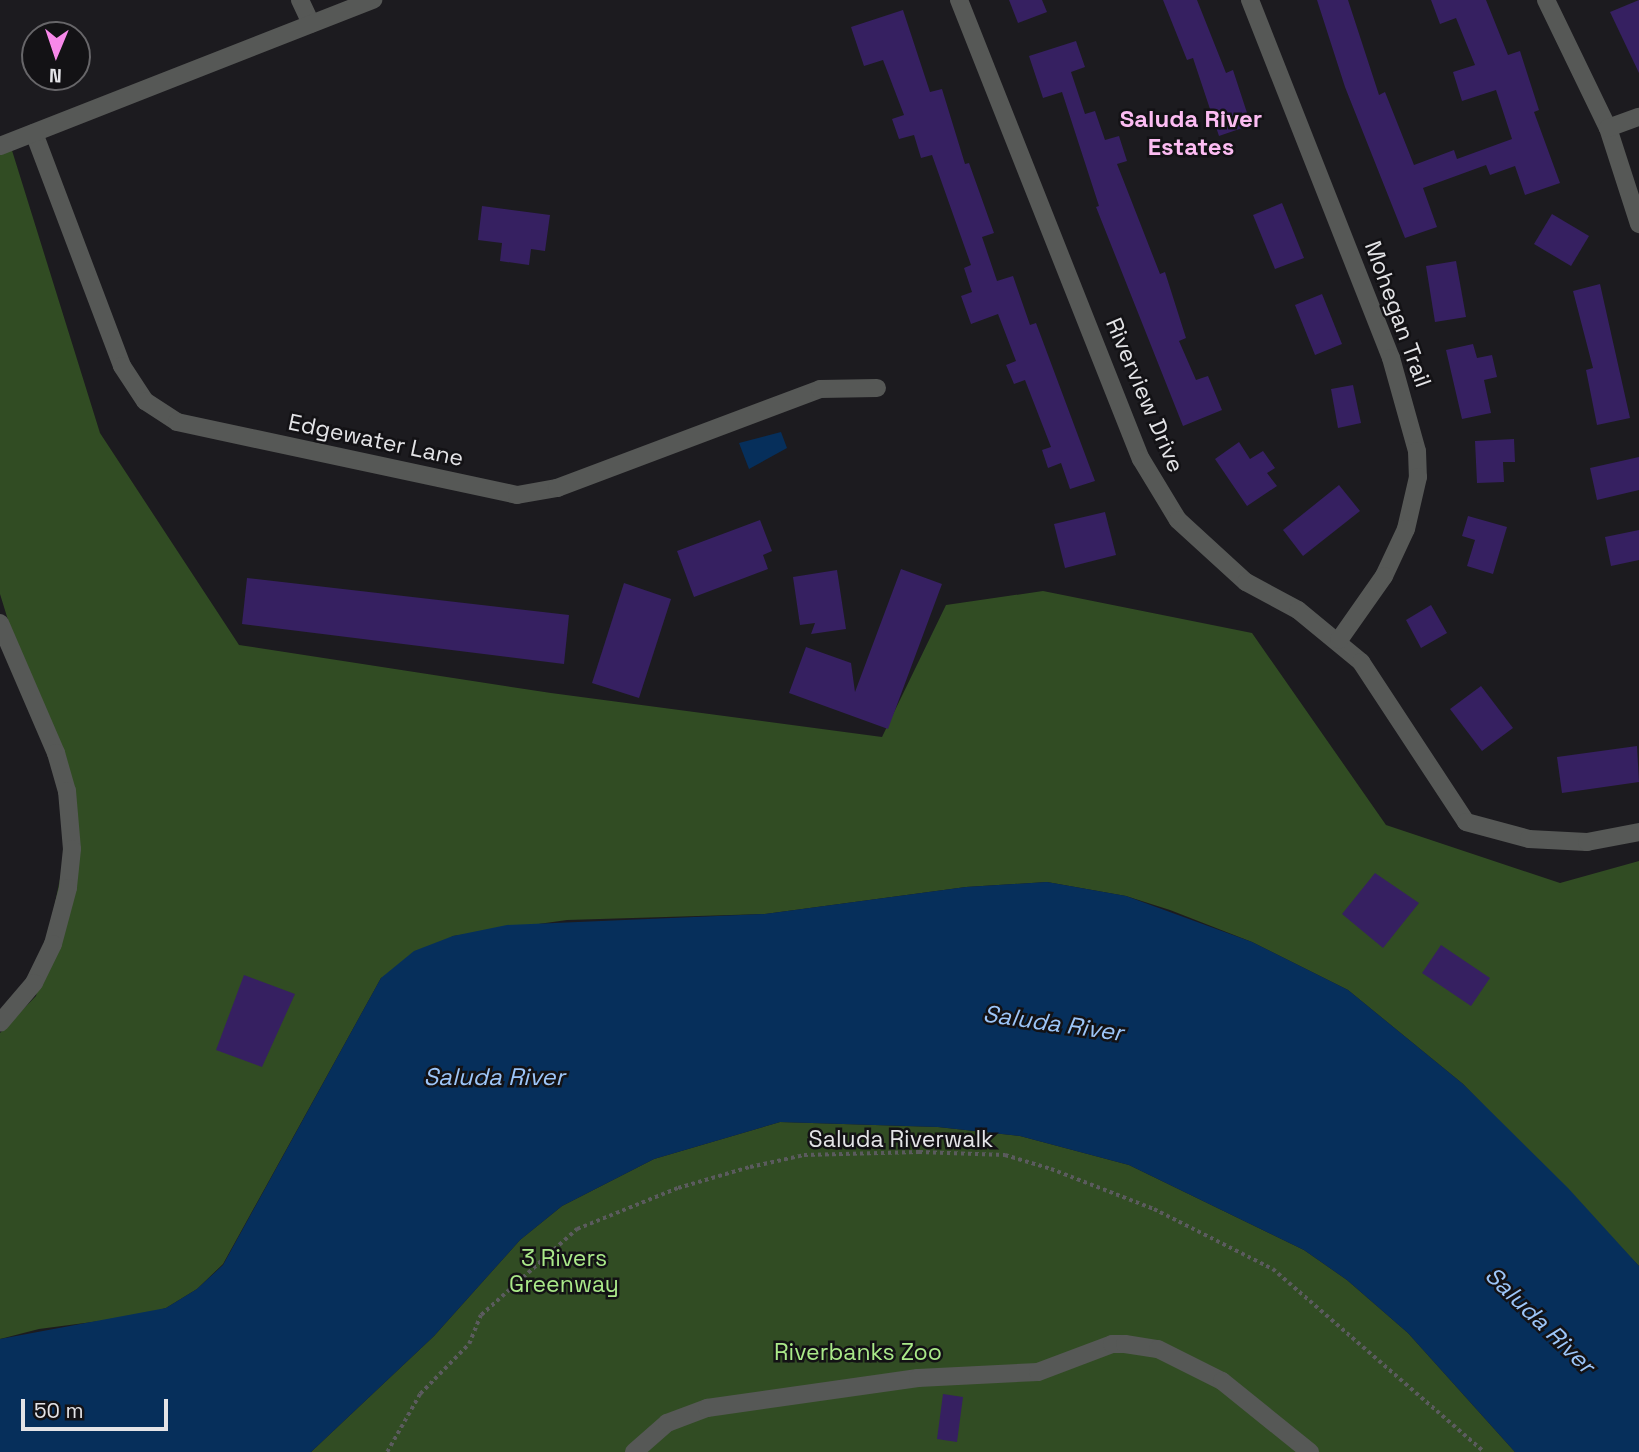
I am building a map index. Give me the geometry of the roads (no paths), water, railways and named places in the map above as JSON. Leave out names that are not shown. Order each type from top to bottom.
[{"type":"street","points":[[300,0],[311,24]]},
{"type":"street","points":[[0,146],[373,0]]},
{"type":"street","name":"Riverview Drive","points":[[959,0],[1153,481],[1191,535],[1237,574],[1339,640],[1387,695],[1442,790],[1466,822],[1529,839],[1587,842],[1639,832]]},
{"type":"street","name":"Mohegan Trail","points":[[1250,0],[1391,358],[1417,451],[1418,477],[1406,529],[1384,576],[1339,640]]},
{"type":"street","points":[[1546,0],[1608,128],[1639,224]]},
{"type":"street","points":[[1608,128],[1639,117]]},
{"type":"street","name":"Edgewater Lane","points":[[34,133],[122,366],[145,401],[177,422],[498,492],[536,494],[820,388],[877,388]]},
{"type":"street","points":[[0,623],[56,753],[66,791],[72,849],[68,888],[53,944],[34,983],[0,1023]]},
{"type":"street","points":[[634,1452],[667,1423],[707,1408],[918,1378],[1038,1372],[1112,1344],[1125,1344],[1158,1349],[1222,1381],[1310,1452]]},
{"type":"water","points":[[781,432],[787,448],[749,469],[739,443]]},
{"type":"water","name":"Saluda River","points":[[1047,882],[1126,896],[1252,942],[1348,990],[1463,1084],[1568,1188],[1639,1266],[1639,1452],[1515,1452],[1408,1333],[1347,1280],[1304,1250],[1129,1165],[1020,1136],[938,1127],[780,1122],[654,1159],[562,1206],[520,1240],[434,1336],[311,1452],[0,1452],[0,1339],[166,1308],[197,1289],[223,1265],[381,978],[414,951],[453,936],[507,925],[765,914],[966,887]]},
{"type":"district","name":"Saluda River Estates","points":[[1191,133]]},
{"type":"park label","name":"3 Rivers Greenway","points":[[564,1271]]},
{"type":"park label","name":"Riverbanks Zoo","points":[[858,1352]]}]
